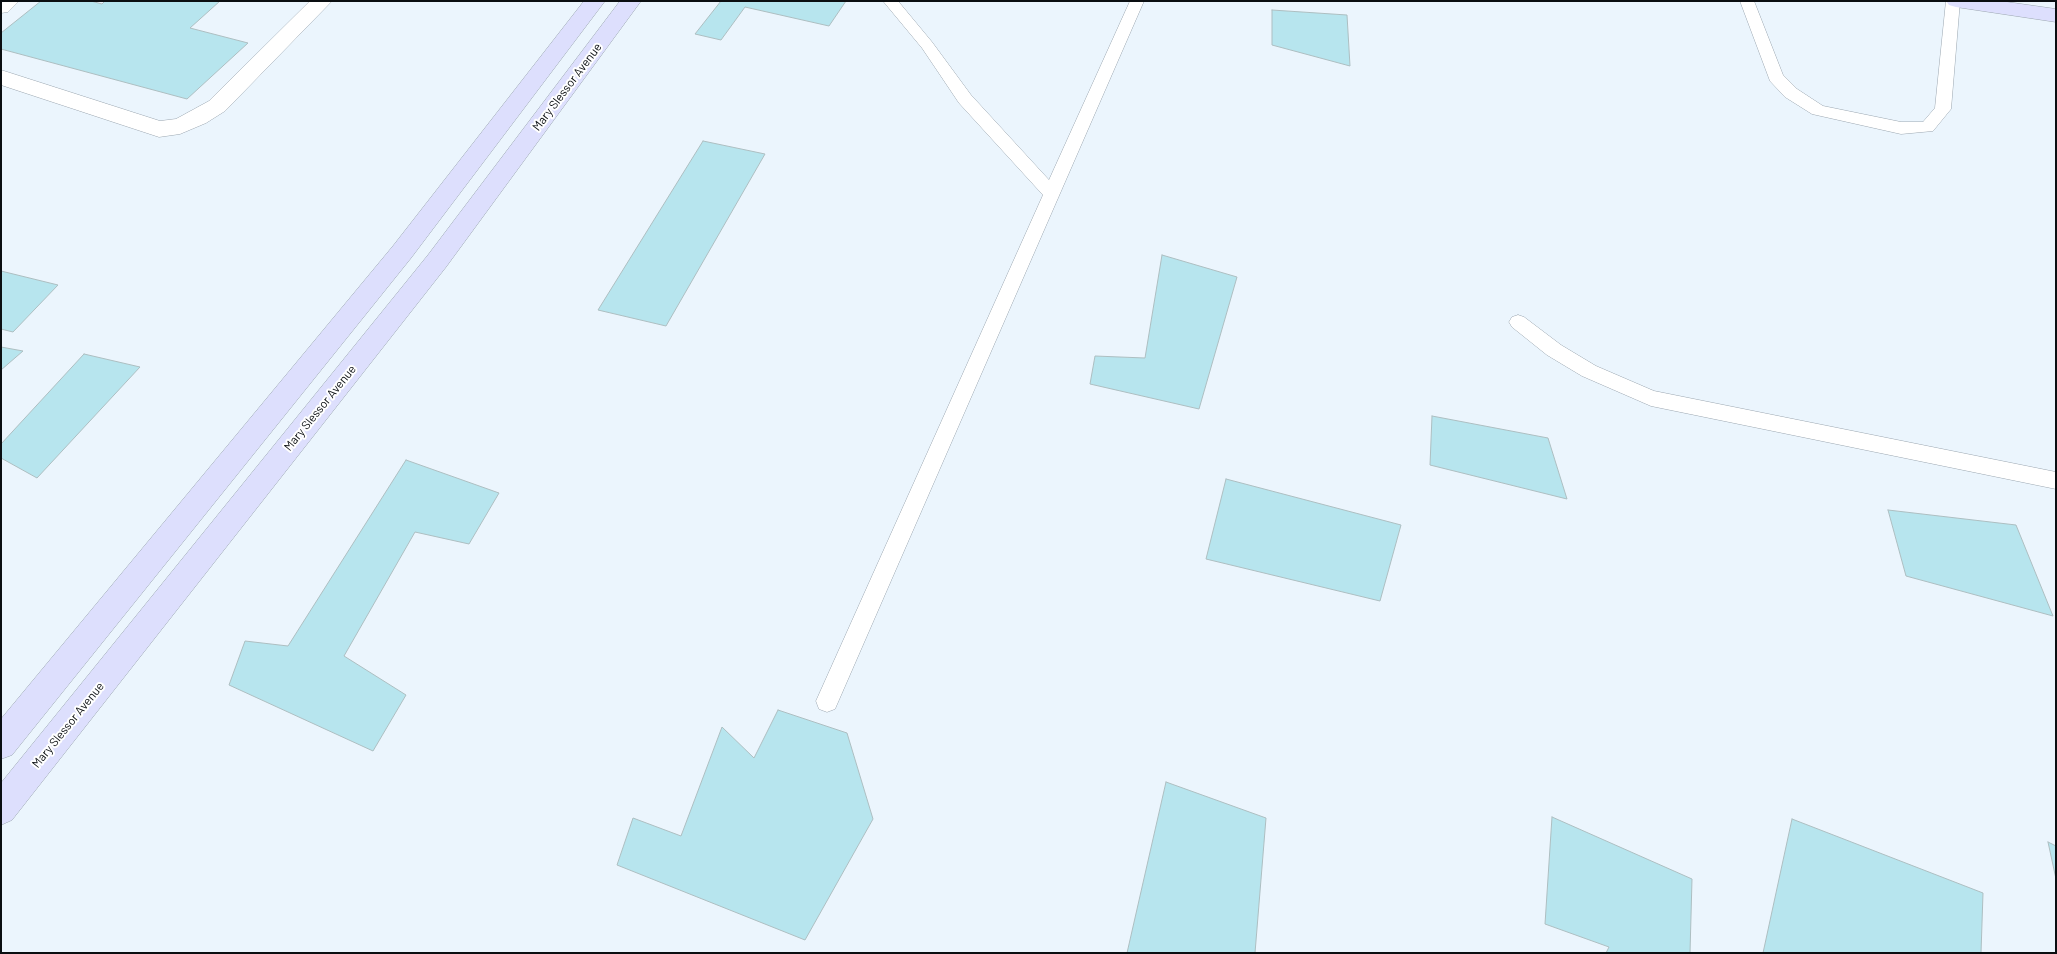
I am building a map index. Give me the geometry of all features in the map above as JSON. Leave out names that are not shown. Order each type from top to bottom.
[{"type":"main road","points":[[1,744],[402,252],[594,1]]},
{"type":"main road","name":"Mary Slessor Avenue","points":[[1,809],[437,261],[632,1]]},
{"type":"main road","points":[[1955,1],[2056,16]]},
{"type":"street","points":[[1,7],[9,1]]},
{"type":"street","points":[[1,77],[159,129],[180,126],[198,118],[217,106],[322,1]]},
{"type":"lane","points":[[890,1],[928,45],[965,99],[1052,194]]},
{"type":"lane","points":[[827,701],[1137,1]]},
{"type":"lane","points":[[1747,1],[1776,77],[1792,93],[1818,110],[1901,128],[1927,127],[1943,109],[1955,1]]},
{"type":"lane","points":[[1518,322],[1554,350],[1589,371],[1651,398],[2056,481]]},
{"type":"building","points":[[41,1],[91,1],[102,4],[105,1],[220,1],[190,28],[248,43],[187,99],[1,49],[1,33]]},
{"type":"building","points":[[721,1],[846,1],[829,26],[745,7],[721,40],[695,34]]},
{"type":"building","points":[[1272,10],[1347,15],[1350,66],[1272,45]]},
{"type":"building","points":[[703,141],[765,154],[666,326],[598,310]]},
{"type":"building","points":[[1162,255],[1237,277],[1199,409],[1090,384],[1095,356],[1145,358]]},
{"type":"building","points":[[1,271],[58,285],[13,332],[1,329]]},
{"type":"building","points":[[1,347],[23,351],[1,370]]},
{"type":"building","points":[[84,354],[140,367],[37,478],[1,458],[1,444]]},
{"type":"building","points":[[1432,416],[1548,438],[1567,499],[1430,465]]},
{"type":"building","points":[[406,460],[499,493],[469,544],[415,532],[344,656],[406,695],[373,751],[229,685],[245,641],[288,646]]},
{"type":"building","points":[[1226,479],[1401,525],[1380,601],[1206,559]]},
{"type":"building","points":[[1888,510],[2016,525],[2053,616],[1906,576]]},
{"type":"building","points":[[778,710],[847,733],[873,819],[805,940],[617,865],[633,818],[681,836],[722,727],[754,758]]},
{"type":"building","points":[[1166,782],[1266,818],[1255,953],[1127,953]]},
{"type":"building","points":[[1552,817],[1692,879],[1690,953],[1606,953],[1609,947],[1545,924]]},
{"type":"building","points":[[1792,819],[1983,893],[1981,953],[1763,953]]},
{"type":"building","points":[[2048,842],[2056,846],[2056,879]]}]
